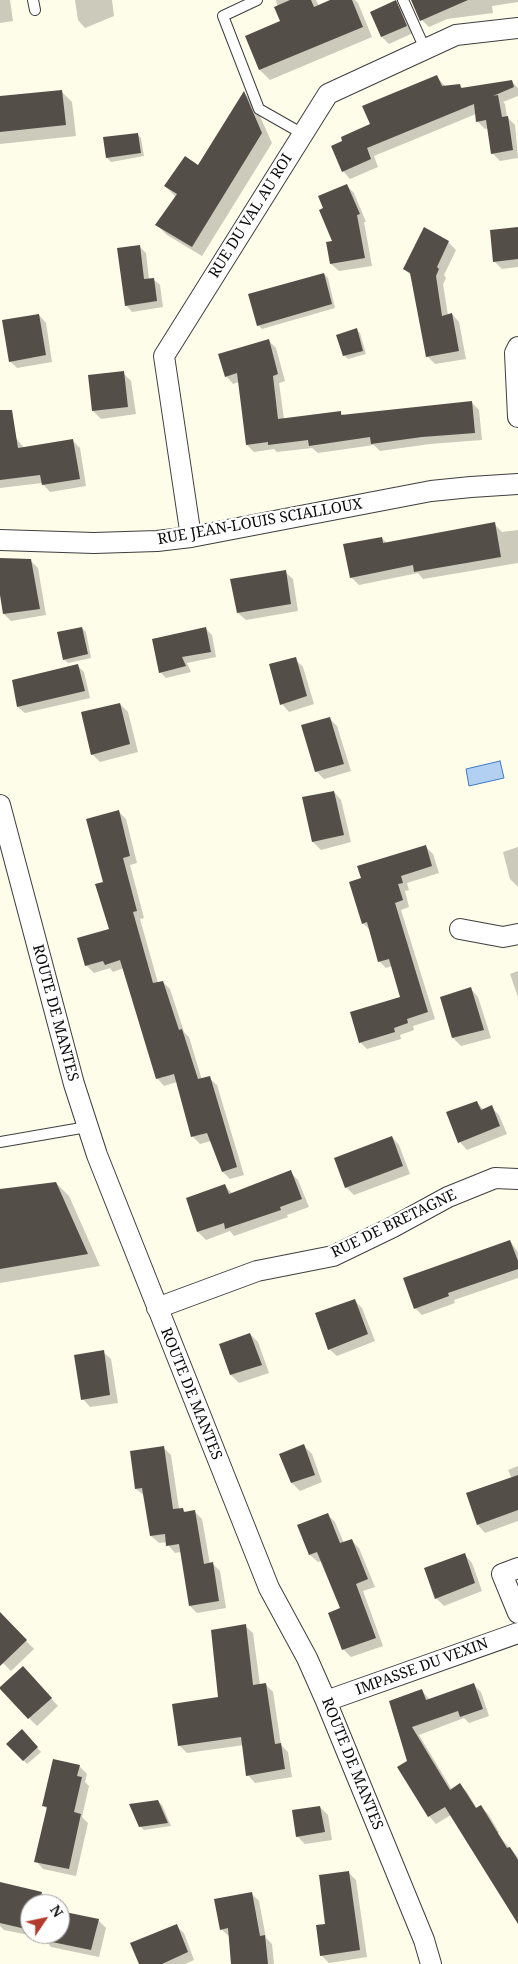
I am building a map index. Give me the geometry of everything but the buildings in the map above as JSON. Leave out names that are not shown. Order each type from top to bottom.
[{"type":"street","name":"RUE DU VAL AU ROI","points":[[190,537],[164,356],[302,134],[328,94],[456,35],[518,28]]},
{"type":"street","points":[[518,347],[515,353],[518,417]]},
{"type":"street","name":"RUE JEAN-LOUIS SCIALLOUX","points":[[0,540],[94,543],[157,541],[190,537],[431,491],[471,486],[518,484]]},
{"type":"street","name":"ROUTE DE MANTES","points":[[0,805],[6,860],[87,1127],[156,1308],[269,1588],[307,1658],[326,1701],[424,1940],[431,1964]]},
{"type":"street","points":[[460,929],[503,937],[518,934]]},
{"type":"street","name":"RUE DE BRETAGNE","points":[[156,1308],[257,1271],[334,1256],[448,1197],[495,1178],[518,1179]]},
{"type":"street","points":[[518,1568],[502,1574],[518,1613]]},
{"type":"street","name":"IMPASSE DU VEXIN","points":[[326,1701],[518,1633]]},
{"type":"lane","points":[[257,0],[246,2],[224,16],[259,109],[302,134]]},
{"type":"lane","points":[[403,0],[425,50]]},
{"type":"lane","points":[[0,1142],[87,1127]]},
{"type":"water","points":[[500,761],[504,778],[469,786],[466,769]]}]
